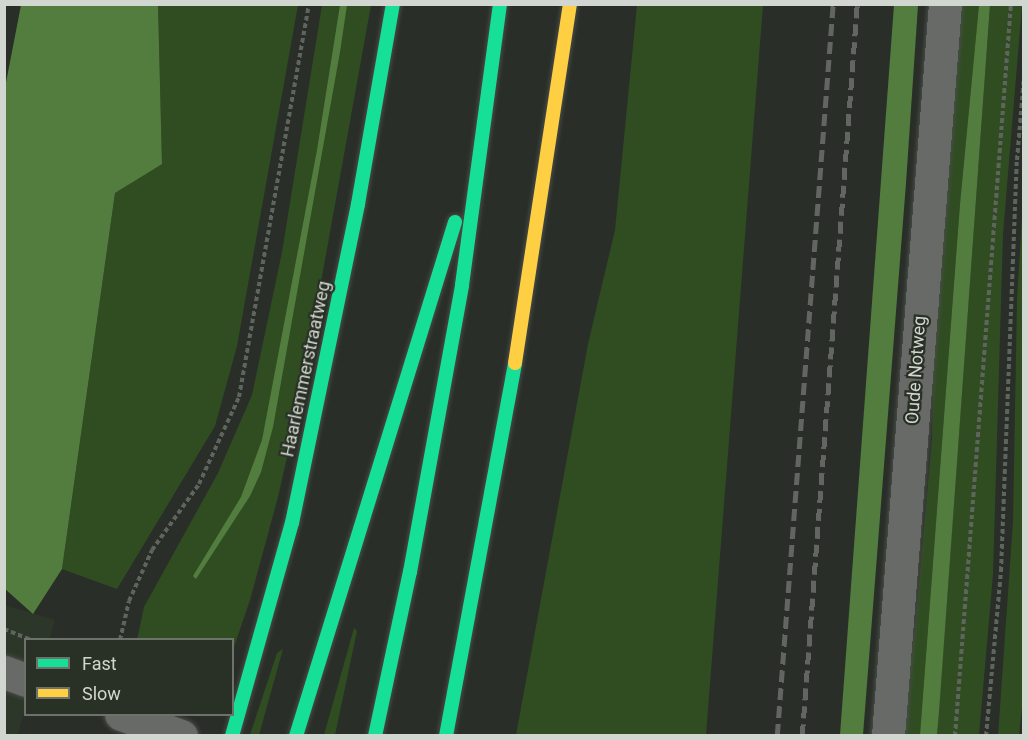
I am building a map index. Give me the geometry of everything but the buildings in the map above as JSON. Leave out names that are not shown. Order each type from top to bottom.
[{"type":"main road","name":"Haarlemmerstraatweg","points":[[232,735],[292,524],[358,204],[393,4]]},
{"type":"main road","points":[[375,735],[410,572],[462,285],[500,4]]},
{"type":"main road","points":[[446,735],[464,647],[528,288],[570,4]]},
{"type":"main road","points":[[296,735],[357,547],[483,132]]},
{"type":"street","name":"Oude Notweg","points":[[888,735],[945,4]]},
{"type":"street","points":[[4,672],[24,679]]},
{"type":"street","points":[[127,716],[181,735]]},
{"type":"path","points":[[120,638],[129,601],[152,550],[199,484],[239,397],[309,4]]},
{"type":"path","points":[[955,735],[1011,4]]},
{"type":"path","points":[[986,735],[1001,571],[1017,160],[1023,76]]},
{"type":"path","points":[[4,628],[29,638]]},
{"type":"shaded area","points":[[21,5],[158,5],[162,164],[115,193],[62,569],[33,614],[4,588],[4,93]]},
{"type":"shaded area","points":[[158,5],[298,5],[237,346],[215,426],[117,589],[62,569],[115,193],[162,163]]},
{"type":"shaded area","points":[[322,5],[371,5],[299,404],[278,497],[250,600],[234,647],[234,638],[137,638],[144,607],[218,473],[252,395],[282,252]]},
{"type":"shaded area","points":[[340,5],[347,5],[340,52],[273,427],[261,472],[250,496],[196,579],[193,576],[241,497],[262,440],[317,150]]},
{"type":"shaded area","points":[[637,5],[763,5],[706,735],[516,735],[588,344],[615,230]]},
{"type":"shaded area","points":[[894,5],[918,5],[906,183],[863,735],[840,735]]},
{"type":"shaded area","points":[[958,5],[979,5],[960,204],[920,735],[902,736],[915,628],[932,440],[935,285]]},
{"type":"shaded area","points":[[979,5],[990,5],[939,712],[937,735],[920,735],[960,204]]},
{"type":"shaded area","points":[[990,5],[1022,5],[1003,234],[993,574],[979,735],[937,736]]},
{"type":"shaded area","points":[[1023,200],[1024,690],[1019,735],[998,736],[1013,522],[1017,300]]},
{"type":"shaded area","points":[[4,605],[55,620],[49,638],[24,638],[24,714],[17,735],[5,735]]},
{"type":"shaded area","points":[[354,628],[357,631],[335,735],[324,735]]},
{"type":"shaded area","points":[[283,649],[259,735],[250,735],[277,653]]},
{"type":"railway","points":[[777,736],[833,4]]},
{"type":"railway","points":[[802,736],[857,4]]},
{"type":"traffic: fast","points":[[232,736],[292,523],[358,204],[393,4]]},
{"type":"traffic: fast","points":[[375,736],[410,572],[462,285],[500,4]]},
{"type":"traffic: fast","points":[[296,736],[455,222]]},
{"type":"traffic: fast","points":[[446,736],[515,363]]},
{"type":"traffic: slow","points":[[515,363],[570,4]]}]
